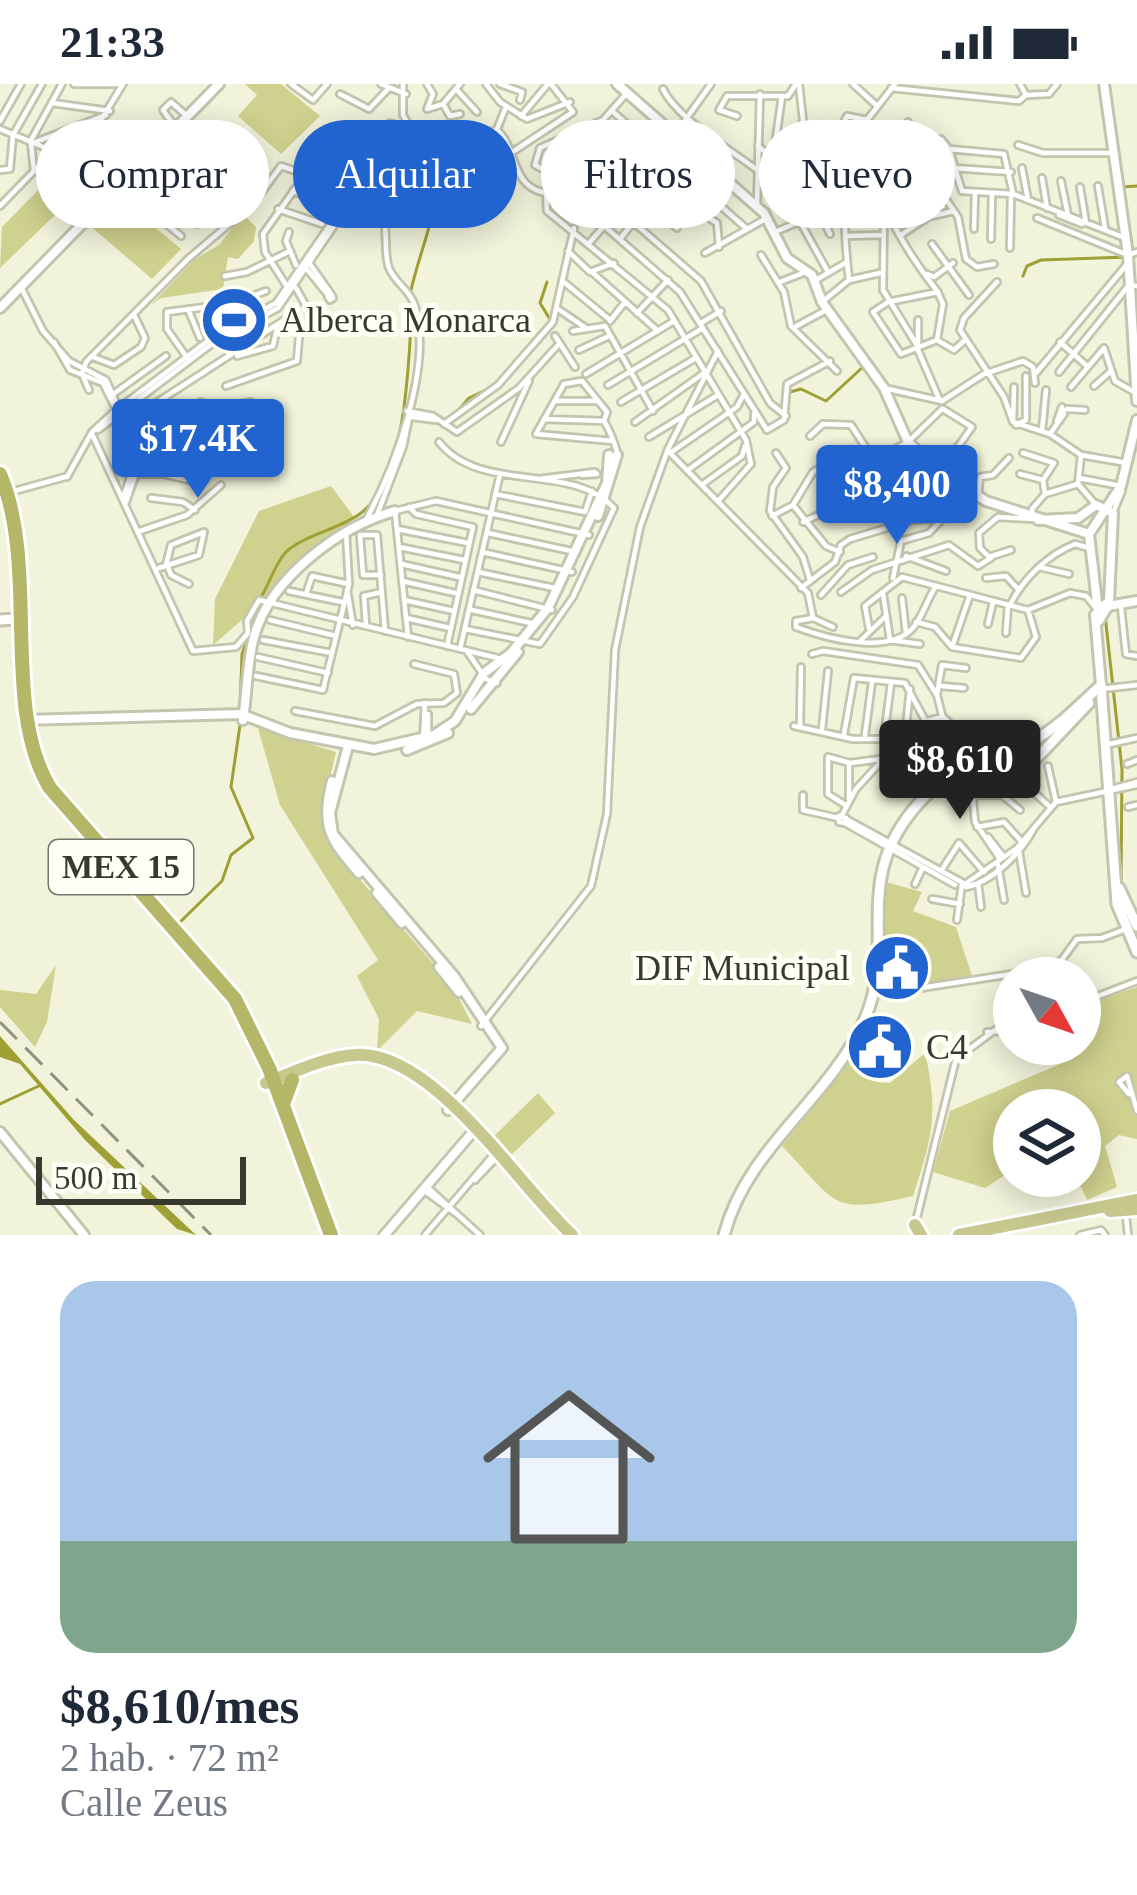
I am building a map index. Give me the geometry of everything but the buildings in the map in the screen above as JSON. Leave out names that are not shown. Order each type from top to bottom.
[{"type":"highway","name":"MEX 15","points":[[0,474],[15,731],[28,770],[229,1000],[283,1104],[328,1234]]},
{"type":"highway","name":"MEX 15","points":[[8,618],[21,720],[39,773],[228,989],[271,1081],[328,1234]]},
{"type":"highway","points":[[271,1081],[291,1077],[283,1104]]},
{"type":"main road","points":[[966,769],[1026,765],[1107,687]]},
{"type":"main road","points":[[1104,732],[1107,687]]},
{"type":"main road","points":[[726,1235],[746,1177],[857,1034],[877,985],[874,902],[893,845],[925,796],[966,769],[1076,715],[1095,718],[1114,743],[1120,897],[1137,952]]},
{"type":"main road","points":[[1052,744],[1059,732],[1054,728]]},
{"type":"main road","points":[[291,1077],[347,1060],[379,1060],[413,1076],[450,1104],[568,1235]]},
{"type":"main road","points":[[958,1235],[1137,1204]]},
{"type":"main road","points":[[990,1235],[1087,1210],[1137,1204]]},
{"type":"street","points":[[21,84],[3,108],[0,125],[36,145]]},
{"type":"street","points":[[0,170],[10,169],[13,135],[42,84]]},
{"type":"street","points":[[0,206],[35,168],[31,143],[62,84]]},
{"type":"street","points":[[74,84],[120,84],[103,120]]},
{"type":"street","points":[[184,120],[222,84]]},
{"type":"street","points":[[185,120],[222,84]]},
{"type":"street","points":[[297,86],[314,100],[327,84]]},
{"type":"street","points":[[381,84],[406,94]]},
{"type":"street","points":[[403,84],[405,120]]},
{"type":"street","points":[[427,84],[433,94],[425,109],[443,104],[457,86],[477,112]]},
{"type":"street","points":[[486,84],[521,117],[535,118],[570,102]]},
{"type":"street","points":[[500,84],[522,92],[520,100]]},
{"type":"street","points":[[517,149],[571,115],[570,102],[550,84],[521,117]]},
{"type":"street","points":[[617,84],[657,120]]},
{"type":"street","points":[[683,120],[711,84]]},
{"type":"street","points":[[737,116],[721,113],[723,99],[790,95],[797,84]]},
{"type":"street","points":[[797,84],[802,120]]},
{"type":"street","points":[[853,84],[876,105]]},
{"type":"street","points":[[1020,84],[1026,94]]},
{"type":"street","points":[[844,120],[845,116],[867,120],[893,86],[1018,101],[1026,94],[1048,94],[1057,84]]},
{"type":"street","points":[[1104,84],[1125,240],[1132,257],[1136,397]]},
{"type":"street","points":[[340,94],[369,109],[389,88]]},
{"type":"street","points":[[663,88],[758,177]]},
{"type":"street","points":[[602,120],[627,93]]},
{"type":"street","points":[[757,205],[760,94]]},
{"type":"street","points":[[779,120],[782,96]]},
{"type":"street","points":[[52,103],[108,113]]},
{"type":"street","points":[[170,120],[163,112],[170,103],[188,116]]},
{"type":"street","points":[[443,104],[448,115],[460,114]]},
{"type":"street","points":[[501,120],[506,107]]},
{"type":"street","points":[[612,111],[747,229]]},
{"type":"street","points":[[31,143],[108,113]]},
{"type":"street","points":[[205,128],[250,172],[237,179],[189,139],[205,128]]},
{"type":"street","points":[[756,141],[759,146]]},
{"type":"street","points":[[1018,145],[1042,153],[1113,153]]},
{"type":"street","points":[[955,149],[1004,154],[1010,172],[1010,248]]},
{"type":"street","points":[[517,164],[522,179],[541,190]]},
{"type":"street","points":[[82,371],[261,195],[281,166],[293,169]]},
{"type":"street","points":[[955,168],[1010,172]]},
{"type":"street","points":[[1022,168],[1028,200]]},
{"type":"street","points":[[955,174],[960,189],[1028,200],[1105,232]]},
{"type":"street","points":[[1042,178],[1047,208]]},
{"type":"street","points":[[1061,181],[1068,215]]},
{"type":"street","points":[[1098,186],[1105,232]]},
{"type":"street","points":[[735,187],[759,208]]},
{"type":"street","points":[[1080,187],[1086,223]]},
{"type":"street","points":[[226,386],[287,368],[298,358],[299,337],[311,315],[269,260],[263,234],[292,191]]},
{"type":"street","points":[[974,230],[975,192]]},
{"type":"street","points":[[992,194],[992,239]]},
{"type":"street","points":[[1011,196],[1125,240]]},
{"type":"street","points":[[278,209],[293,214]]},
{"type":"street","points":[[955,211],[964,255],[972,266],[994,265]]},
{"type":"street","points":[[1036,218],[1132,257]]},
{"type":"street","points":[[705,253],[759,222]]},
{"type":"street","points":[[0,308],[79,228]]},
{"type":"street","points":[[171,228],[181,236]]},
{"type":"street","points":[[67,477],[92,432],[189,359],[243,324],[272,312],[308,266],[328,228]]},
{"type":"street","points":[[292,288],[328,228]]},
{"type":"street","points":[[246,718],[268,605],[306,568],[378,518],[399,453],[408,413],[417,312],[389,267],[384,228]]},
{"type":"street","points":[[442,422],[525,358],[558,309],[574,228],[654,297],[674,321],[746,440],[751,464],[720,499]]},
{"type":"street","points":[[590,242],[602,228]]},
{"type":"street","points":[[606,228],[668,280],[766,429],[779,427],[785,416],[787,384],[830,362]]},
{"type":"street","points":[[620,239],[629,228]]},
{"type":"street","points":[[644,228],[701,281],[770,403],[785,416]]},
{"type":"street","points":[[718,228],[718,247]]},
{"type":"street","points":[[773,228],[790,261],[808,271],[825,306],[884,388],[908,442],[964,489],[1035,519],[1089,534]]},
{"type":"street","points":[[775,232],[782,228]]},
{"type":"street","points":[[807,228],[828,272]]},
{"type":"street","points":[[827,228],[830,234]]},
{"type":"street","points":[[846,228],[849,280]]},
{"type":"street","points":[[884,228],[882,273],[888,302],[918,348],[941,404]]},
{"type":"street","points":[[896,228],[943,304],[937,340]]},
{"type":"street","points":[[901,236],[912,228]]},
{"type":"street","points":[[289,232],[296,265]]},
{"type":"street","points":[[846,236],[882,235]]},
{"type":"street","points":[[932,244],[969,295]]},
{"type":"street","points":[[225,277],[290,250]]},
{"type":"street","points":[[568,251],[658,331]]},
{"type":"street","points":[[761,255],[778,283],[793,328],[837,371]]},
{"type":"street","points":[[1034,372],[1132,257]]},
{"type":"street","points":[[814,281],[847,262]]},
{"type":"street","points":[[592,272],[614,263]]},
{"type":"street","points":[[922,270],[934,277],[950,265]]},
{"type":"street","points":[[308,266],[330,294]]},
{"type":"street","points":[[778,283],[808,271]]},
{"type":"street","points":[[793,328],[825,306],[849,280],[882,273]]},
{"type":"street","points":[[638,313],[668,280]]},
{"type":"street","points":[[997,282],[960,327],[984,374],[1004,397],[1015,424]]},
{"type":"street","points":[[566,283],[608,323],[609,336],[653,411]]},
{"type":"street","points":[[1059,372],[1133,285]]},
{"type":"street","points":[[21,287],[71,367],[101,381],[111,396],[135,448],[135,474],[124,501]]},
{"type":"street","points":[[189,359],[164,318],[169,311],[212,307],[266,291]]},
{"type":"street","points":[[937,340],[901,354],[873,316],[888,302],[938,292]]},
{"type":"street","points":[[236,302],[243,324]]},
{"type":"street","points":[[573,331],[608,323],[625,302]]},
{"type":"street","points":[[212,307],[220,326]]},
{"type":"street","points":[[188,309],[200,338]]},
{"type":"street","points":[[558,309],[586,328]]},
{"type":"street","points":[[608,385],[684,340],[722,311]]},
{"type":"street","points":[[125,426],[142,420],[295,313]]},
{"type":"street","points":[[93,356],[114,364],[141,347],[145,338],[134,315]]},
{"type":"street","points":[[918,320],[918,348]]},
{"type":"street","points":[[613,453],[536,435],[566,382],[585,378],[674,321]]},
{"type":"street","points":[[231,356],[273,346],[278,323]]},
{"type":"street","points":[[555,336],[575,367]]},
{"type":"street","points":[[579,350],[609,336]]},
{"type":"street","points":[[937,340],[951,350],[965,340]]},
{"type":"street","points":[[1060,342],[1088,367]]},
{"type":"street","points":[[501,442],[521,391],[559,344]]},
{"type":"street","points":[[1071,387],[1104,348],[1119,386],[1136,397]]},
{"type":"street","points":[[484,1026],[591,886],[607,814],[615,650],[645,506],[718,350]]},
{"type":"street","points":[[111,396],[166,356]]},
{"type":"street","points":[[549,356],[569,361]]},
{"type":"street","points":[[621,402],[695,358]]},
{"type":"street","points":[[772,516],[793,505],[819,467],[839,480],[875,462],[908,442],[941,404],[984,374],[1022,361],[1034,372],[1035,383]]},
{"type":"street","points":[[287,368],[290,379]]},
{"type":"street","points":[[82,371],[89,390]]},
{"type":"street","points":[[1094,386],[1110,372]]},
{"type":"street","points":[[635,422],[705,374]]},
{"type":"street","points":[[1015,424],[1026,420],[1026,376]]},
{"type":"street","points":[[426,742],[464,712],[484,674],[524,642],[550,609],[587,534],[610,475],[613,453],[604,422],[608,412],[585,378]]},
{"type":"street","points":[[1014,387],[1015,424]]},
{"type":"street","points":[[884,388],[941,404],[972,428],[940,472]]},
{"type":"street","points":[[1046,390],[1046,433]]},
{"type":"street","points":[[408,413],[442,422],[457,432],[521,391]]},
{"type":"street","points":[[649,437],[718,395]]},
{"type":"street","points":[[670,453],[729,413],[743,396]]},
{"type":"street","points":[[555,401],[599,401]]},
{"type":"street","points":[[171,421],[201,402],[221,412]]},
{"type":"street","points":[[142,420],[171,421],[251,402]]},
{"type":"street","points":[[1046,433],[1065,410],[1084,410]]},
{"type":"street","points":[[4,493],[74,474],[93,436],[118,412]]},
{"type":"street","points":[[688,470],[754,421],[754,412]]},
{"type":"street","points":[[544,419],[604,422]]},
{"type":"street","points":[[1103,602],[1088,548],[1089,534],[1121,489],[1137,420]]},
{"type":"street","points":[[810,436],[824,424],[853,426],[875,462]]},
{"type":"street","points":[[1015,424],[1046,433],[1082,455],[1127,463]]},
{"type":"street","points":[[135,448],[239,431]]},
{"type":"street","points":[[93,436],[139,532],[171,575],[189,584]]},
{"type":"street","points":[[704,484],[744,454],[746,440]]},
{"type":"street","points":[[440,442],[468,463],[500,474],[556,481],[600,496],[614,510],[573,597],[540,644],[465,628]]},
{"type":"street","points":[[306,568],[366,520],[399,453]]},
{"type":"street","points":[[670,453],[720,499],[813,600],[813,618]]},
{"type":"street","points":[[776,453],[786,468],[772,492],[772,516],[803,557],[810,580]]},
{"type":"street","points":[[1023,453],[1054,463],[1043,480],[1046,494]]},
{"type":"street","points":[[163,474],[230,454]]},
{"type":"street","points":[[1078,481],[1082,455]]},
{"type":"street","points":[[978,496],[980,477],[993,475],[1009,458]]},
{"type":"street","points":[[135,474],[193,481],[208,460]]},
{"type":"street","points":[[497,683],[463,649],[500,474]]},
{"type":"street","points":[[1020,474],[1043,480]]},
{"type":"street","points":[[556,481],[582,475]]},
{"type":"street","points":[[1078,481],[1104,509],[1103,602],[1098,623],[1107,687],[1136,684]]},
{"type":"street","points":[[1035,519],[1032,509],[1046,494],[1078,481],[1137,493]]},
{"type":"street","points":[[139,532],[195,510],[221,485]]},
{"type":"street","points":[[946,571],[903,558],[898,547],[906,536],[927,534],[964,489]]},
{"type":"street","points":[[495,494],[585,512],[600,496]]},
{"type":"street","points":[[803,522],[827,511],[856,518],[862,514],[854,497]]},
{"type":"street","points":[[151,498],[183,502],[195,510]]},
{"type":"street","points":[[366,520],[436,501],[587,534]]},
{"type":"street","points":[[380,503],[395,512]]},
{"type":"street","points":[[793,505],[803,522],[840,552]]},
{"type":"street","points":[[410,507],[416,514],[473,527],[446,646]]},
{"type":"street","points":[[991,558],[978,543],[986,524],[998,517],[1078,518],[1104,509]]},
{"type":"street","points":[[395,512],[408,637]]},
{"type":"street","points":[[801,588],[835,562],[850,538],[913,520],[943,518]]},
{"type":"street","points":[[397,529],[469,544]]},
{"type":"street","points":[[164,566],[199,555],[204,532],[171,545],[164,566],[168,598],[197,653],[236,647],[248,633],[253,604],[502,659]]},
{"type":"street","points":[[487,532],[576,552]]},
{"type":"street","points":[[381,575],[363,575],[359,536],[376,534],[381,575],[385,632]]},
{"type":"street","points":[[21,720],[226,716],[345,748],[385,749],[426,742],[451,731],[497,683],[550,609],[587,534]]},
{"type":"street","points":[[346,539],[353,626]]},
{"type":"street","points":[[841,592],[853,580],[903,558],[950,545],[979,566],[1011,550]]},
{"type":"street","points":[[1006,633],[1009,605],[1039,567],[1069,546],[1088,548]]},
{"type":"street","points":[[399,547],[465,561]]},
{"type":"street","points":[[482,552],[570,572]]},
{"type":"street","points":[[820,595],[843,570],[873,557]]},
{"type":"street","points":[[869,628],[860,618],[869,601],[893,580],[903,558]]},
{"type":"street","points":[[835,562],[843,570]]},
{"type":"street","points":[[401,564],[462,578]]},
{"type":"street","points":[[349,568],[361,567]]},
{"type":"street","points":[[1039,567],[1069,574]]},
{"type":"street","points":[[478,572],[559,589]]},
{"type":"street","points":[[986,578],[1006,576],[1018,589]]},
{"type":"street","points":[[306,594],[312,577],[348,587]]},
{"type":"street","points":[[893,580],[913,578],[1028,610],[1070,593],[1120,604],[1137,599]]},
{"type":"street","points":[[402,581],[458,594]]},
{"type":"street","points":[[890,640],[916,622],[936,586]]},
{"type":"street","points":[[255,676],[325,688],[348,587]]},
{"type":"street","points":[[285,589],[344,602]]},
{"type":"street","points":[[473,590],[550,609]]},
{"type":"street","points":[[367,628],[364,596],[382,592]]},
{"type":"street","points":[[883,593],[890,640]]},
{"type":"street","points":[[952,647],[970,595]]},
{"type":"street","points":[[902,598],[906,633]]},
{"type":"street","points":[[1103,602],[1137,599]]},
{"type":"street","points":[[404,600],[454,611]]},
{"type":"street","points":[[988,624],[993,602]]},
{"type":"street","points":[[1120,604],[1126,656],[1137,656]]},
{"type":"street","points":[[469,609],[536,625]]},
{"type":"street","points":[[916,622],[938,629],[952,647],[1000,658],[1026,655],[1036,637],[1028,610]]},
{"type":"street","points":[[861,640],[886,616]]},
{"type":"street","points":[[406,618],[450,628]]},
{"type":"street","points":[[832,627],[813,618],[797,619],[796,627],[861,640],[920,644]]},
{"type":"street","points":[[261,639],[272,621],[336,636]]},
{"type":"street","points":[[261,639],[332,653]]},
{"type":"street","points":[[812,654],[824,651],[915,663],[938,698],[977,795],[979,826],[1002,862],[1004,900]]},
{"type":"street","points":[[257,657],[328,673]]},
{"type":"street","points":[[255,676],[257,657]]},
{"type":"street","points":[[502,659],[507,670]]},
{"type":"street","points":[[295,711],[375,726],[426,703],[451,700],[459,684],[448,671],[415,664]]},
{"type":"street","points":[[938,698],[944,664],[966,668]]},
{"type":"street","points":[[801,667],[797,726],[856,740],[905,737],[926,722],[945,721]]},
{"type":"street","points":[[822,729],[828,671]]},
{"type":"street","points":[[865,736],[872,680]]},
{"type":"street","points":[[844,734],[850,681],[891,681],[910,689],[926,722]]},
{"type":"street","points":[[884,737],[891,681]]},
{"type":"street","points":[[940,684],[964,688]]},
{"type":"street","points":[[905,737],[910,689]]},
{"type":"street","points":[[426,703],[426,742]]},
{"type":"street","points":[[1114,743],[1137,738]]},
{"type":"street","points":[[345,748],[325,810],[327,834],[430,954],[502,1048],[450,1104]]},
{"type":"street","points":[[848,802],[888,754]]},
{"type":"street","points":[[848,802],[828,794],[828,757],[849,763],[880,759]]},
{"type":"street","points":[[1126,764],[1137,760]]},
{"type":"street","points":[[849,763],[849,822]]},
{"type":"street","points":[[1048,766],[1052,804]]},
{"type":"street","points":[[1018,778],[1052,804]]},
{"type":"street","points":[[803,795],[803,810],[849,822],[960,885],[977,882],[1021,846],[1052,804],[1137,783]]},
{"type":"street","points":[[977,795],[1002,795],[1020,810]]},
{"type":"street","points":[[1128,807],[1137,805]]},
{"type":"street","points":[[979,826],[1004,822],[1021,846],[1026,893]]},
{"type":"street","points":[[939,874],[960,843],[986,875]]},
{"type":"street","points":[[916,884],[924,864]]},
{"type":"street","points":[[977,882],[981,907]]},
{"type":"street","points":[[932,899],[959,904],[960,885]]},
{"type":"street","points":[[877,985],[927,988],[1012,974],[1060,961],[1077,939],[1102,938],[1131,927]]},
{"type":"street","points":[[1101,995],[1137,981]]},
{"type":"street","points":[[915,1232],[945,1119],[954,1063],[993,1032]]},
{"type":"street","points":[[1130,1094],[1137,1111]]},
{"type":"street","points":[[0,1132],[84,1235]]},
{"type":"street","points":[[385,1235],[472,1133]]},
{"type":"street","points":[[427,1235],[494,1158]]},
{"type":"street","points":[[424,1188],[480,1235]]},
{"type":"street","points":[[1128,1235],[1124,1219],[1137,1204]]},
{"type":"street","points":[[1085,1234],[1104,1233]]},
{"type":"green space","points":[[245,84],[281,84],[320,116],[293,120],[293,142],[281,154],[269,143],[269,120],[238,116],[257,95]]},
{"type":"green space","points":[[36,192],[36,228],[41,228],[0,268],[2,227]]},
{"type":"green space","points":[[93,228],[156,228],[181,249],[152,279]]},
{"type":"green space","points":[[232,228],[256,228],[254,241],[238,259],[228,257],[223,289],[161,298],[151,305],[195,259],[219,245]]},
{"type":"green space","points":[[331,486],[354,517],[332,542],[213,645],[215,599],[259,511]]},
{"type":"green space","points":[[258,728],[336,752],[321,815],[328,843],[452,985],[472,1024],[417,1011],[377,1051],[379,1019],[357,976],[378,960],[280,805]]},
{"type":"green space","points":[[882,881],[922,892],[913,911],[956,927],[973,979],[907,987],[905,960],[879,959]]},
{"type":"green space","points":[[56,965],[47,1022],[35,1047],[0,1007],[0,990],[36,994]]},
{"type":"green space","points":[[1137,987],[1137,1139],[1119,1135],[1105,1146],[1117,1187],[1101,1194],[1101,1089],[1001,1089],[1058,1065],[1101,1065],[1101,1000]]},
{"type":"green space","points":[[860,1049],[876,1082],[890,1083],[925,1053],[932,1092],[931,1125],[913,1196],[865,1204],[837,1200],[782,1146]]},
{"type":"green space","points":[[538,1093],[555,1113],[509,1157],[491,1139]]},
{"type":"green space","points":[[993,1093],[993,1183],[985,1188],[933,1172],[950,1111]]},
{"type":"shaded area","points":[[0,1036],[74,1120],[196,1235],[177,1229],[85,1140],[20,1064],[0,1057]]},
{"type":"waterway","points":[[1122,187],[1137,186]]},
{"type":"waterway","points":[[410,295],[429,228]]},
{"type":"waterway","points":[[1023,276],[1027,266],[1041,260],[1128,257]]},
{"type":"waterway","points":[[547,282],[540,303],[551,321]]},
{"type":"waterway","points":[[260,599],[287,551],[353,519],[377,496],[397,445],[403,414],[412,304]]},
{"type":"waterway","points":[[498,383],[515,364]]},
{"type":"waterway","points":[[790,392],[801,389],[826,401],[864,366]]},
{"type":"waterway","points":[[456,413],[469,398],[490,388]]},
{"type":"waterway","points":[[1040,524],[1059,528]]},
{"type":"waterway","points":[[240,709],[242,654],[258,608]]},
{"type":"waterway","points":[[1105,615],[1122,769],[1121,885]]},
{"type":"waterway","points":[[177,925],[222,881],[231,855],[253,838],[231,787],[240,725]]},
{"type":"waterway","points":[[1130,923],[1137,940]]},
{"type":"waterway","points":[[0,1104],[41,1085]]},
{"type":"railway","points":[[0,1022],[211,1235]]},
{"type":"place","name":"Alberca Monarca","points":[[234,320]]},
{"type":"place","name":"DIF Municipal","points":[[897,968]]},
{"type":"place","name":"C4","points":[[880,1047]]}]
